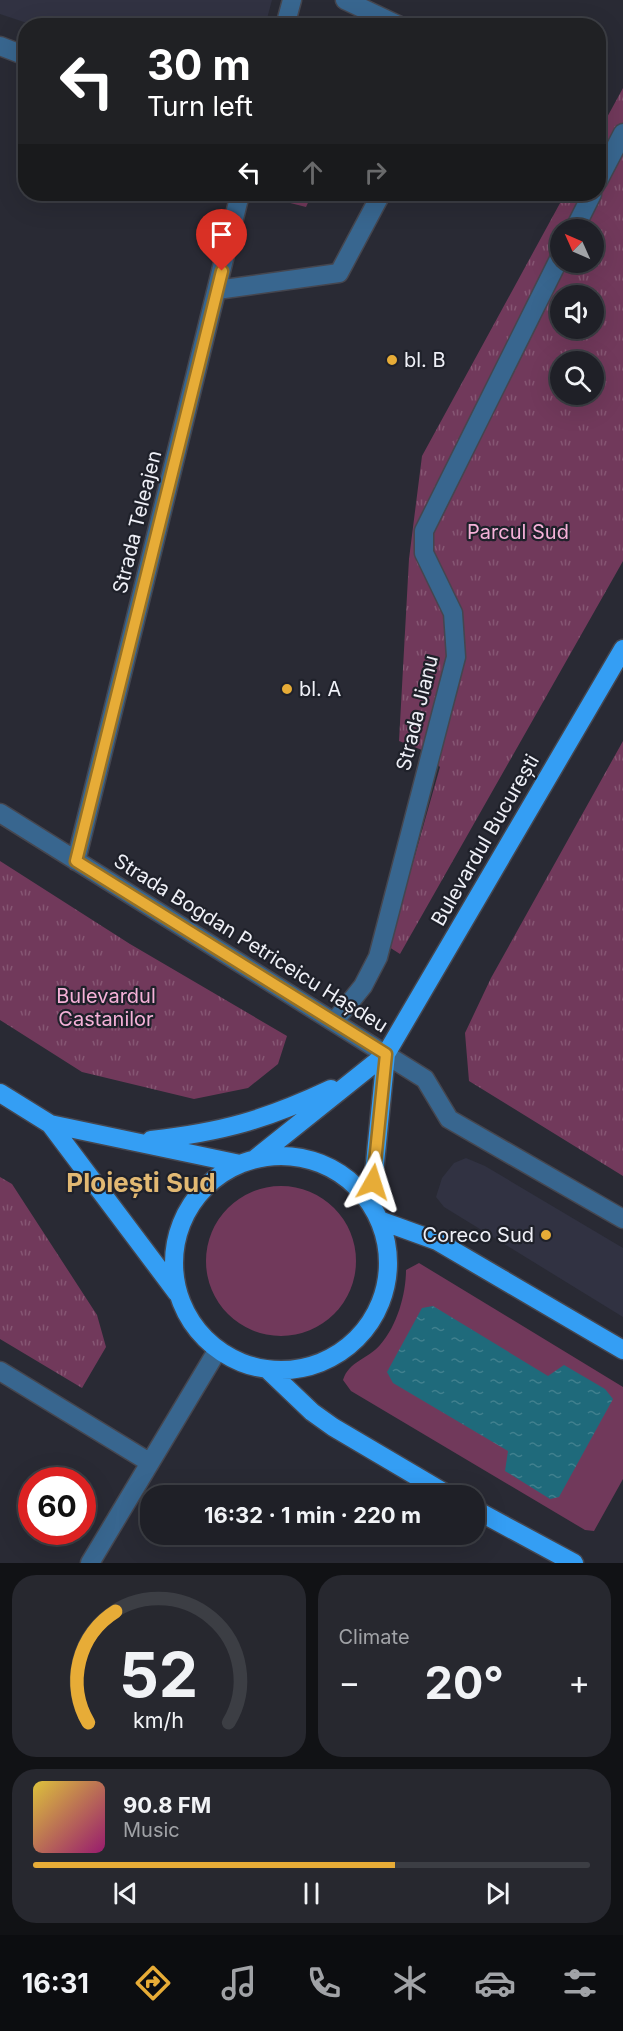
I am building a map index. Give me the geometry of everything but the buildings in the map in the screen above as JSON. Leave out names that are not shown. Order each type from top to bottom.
[{"type":"main road","name":"Bulevardul București","points":[[248,1161],[386,1054],[623,649]]},
{"type":"main road","name":"Bulevardul București","points":[[371,1203],[386,1054]]},
{"type":"main road","points":[[136,1142],[233,1128],[281,1112],[357,1077]]},
{"type":"main road","points":[[0,1093],[50,1124],[136,1142],[248,1161],[298,1157],[328,1167],[354,1185],[371,1203],[379,1220],[388,1253],[386,1288],[372,1320],[349,1347],[319,1364],[285,1371],[250,1367],[217,1351],[200,1335],[186,1316],[177,1294],[50,1124]]},
{"type":"main road","points":[[177,1294],[173,1263],[178,1232],[192,1203],[213,1180],[248,1161]]},
{"type":"main road","points":[[379,1220],[437,1241],[623,1350]]},
{"type":"main road","points":[[268,1370],[312,1412],[333,1427],[431,1485]]},
{"type":"main road","points":[[485,1515],[574,1563]]},
{"type":"street","points":[[287,18],[292,0]]},
{"type":"street","points":[[345,0],[383,18]]},
{"type":"street","points":[[0,46],[18,53]]},
{"type":"street","points":[[606,166],[623,133]]},
{"type":"street","name":"Strada Teleajen","points":[[76,861],[238,201]]},
{"type":"street","points":[[217,290],[339,273],[377,201]]},
{"type":"street","points":[[580,219],[588,201]]},
{"type":"street","name":"Strada Jianu","points":[[334,1022],[363,986],[378,957],[456,657],[453,613],[424,553],[424,531],[552,273]]},
{"type":"street","name":"Strada Bogdan Petriceicu Hașdeu","points":[[0,813],[425,1079],[449,1119],[623,1219]]},
{"type":"street","points":[[90,1563],[217,1351]]},
{"type":"street","points":[[0,1371],[149,1462]]},
{"type":"shaded area","points":[[0,0],[272,0],[267,18],[18,18],[18,20],[0,14]]},
{"type":"shaded area","points":[[466,1158],[485,1166],[623,1248],[623,1317],[444,1207],[436,1197],[442,1178],[454,1163]]},
{"type":"green space","name":"Parcul Sud","points":[[623,88],[623,561],[400,954],[389,947],[440,767],[422,750],[399,741],[409,559],[422,456],[550,221],[550,273],[604,273],[604,219],[551,219],[561,201],[606,201],[606,119]]},
{"type":"green space","points":[[282,201],[309,201],[306,207]]},
{"type":"green space","points":[[623,741],[623,1176],[469,1081],[465,1033],[491,978]]},
{"type":"green space","name":"Bulevardul Castanilor","points":[[0,861],[130,944],[287,1036],[278,1064],[248,1088],[194,1099],[82,1072],[0,1020]]},
{"type":"green space","points":[[0,1177],[12,1184],[97,1315],[106,1347],[82,1388],[0,1339]]},
{"type":"green space","points":[[281,1186],[310,1192],[334,1208],[350,1232],[356,1261],[350,1290],[334,1314],[310,1330],[281,1336],[252,1330],[228,1314],[212,1290],[206,1261],[212,1232],[228,1208],[252,1192]]},
{"type":"green space","points":[[419,1263],[623,1387],[623,1479],[594,1531],[585,1530],[351,1391],[343,1380],[354,1364],[375,1350],[386,1337],[399,1309],[406,1270]]},
{"type":"water","points":[[433,1306],[548,1376],[564,1365],[605,1389],[613,1399],[559,1497],[550,1499],[505,1471],[508,1451],[393,1383],[387,1372],[422,1308]]},
{"type":"place","name":"bl. B","points":[[392,360]]},
{"type":"place","name":"bl. A","points":[[287,689]]},
{"type":"place","name":"Coreco Sud","points":[[546,1235]]},
{"type":"district","name":"Ploiești Sud","points":[[141,1183]]},
{"type":"route","points":[[222,271],[76,861],[386,1054],[373,1182]]}]
